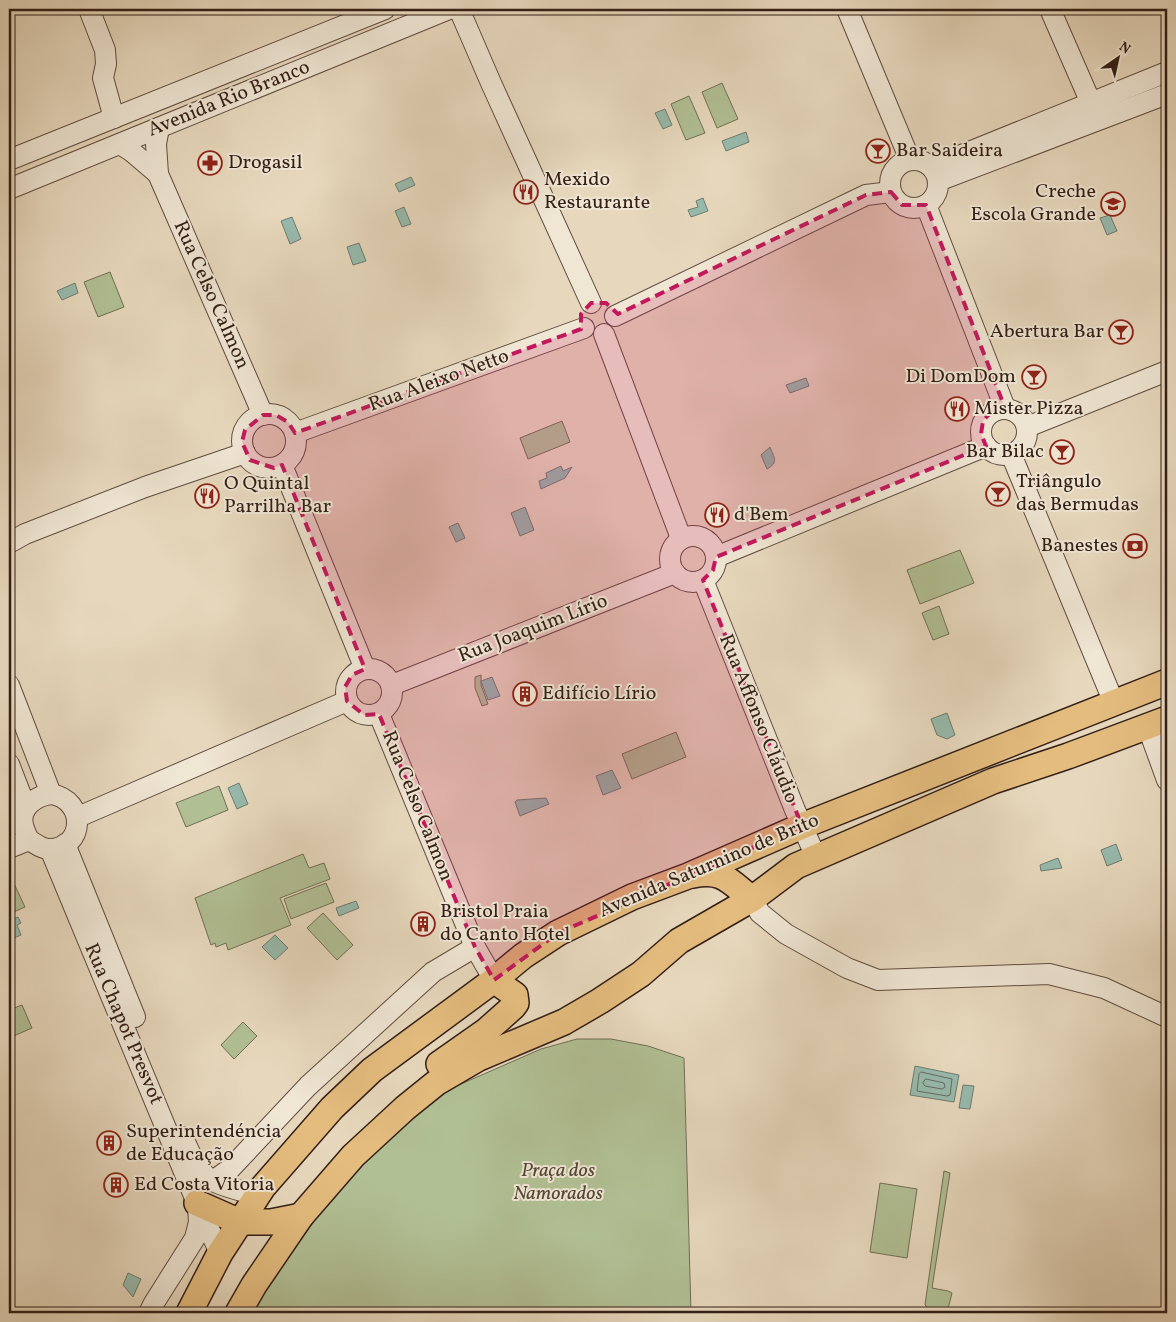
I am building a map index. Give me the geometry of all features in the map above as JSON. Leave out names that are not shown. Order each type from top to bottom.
[{"type":"main road","name":"Avenida Saturnino de Brito","points":[[188,1313],[220,1253],[264,1187],[332,1108],[372,1070],[494,980],[523,956],[558,933],[632,897],[688,876],[802,826],[1167,682]]},
{"type":"main road","points":[[1068,756],[1110,732],[1116,726],[1118,717],[1114,703]]},
{"type":"main road","name":"Avenida Saturnino de Brito","points":[[238,1313],[254,1285],[301,1216],[353,1156],[405,1108],[436,1083],[479,1058],[564,1022],[600,1001],[642,974],[679,941],[752,899],[796,866],[993,781],[1068,756],[1157,722]]},
{"type":"main road","points":[[688,876],[707,872],[720,874],[752,899]]},
{"type":"main road","points":[[405,1108],[422,1080],[435,1067],[486,1031],[516,1003],[515,995],[494,980]]},
{"type":"main road","points":[[197,1203],[240,1222],[270,1222],[301,1216]]},
{"type":"street","points":[[89,9],[105,50],[106,64],[102,78],[114,118]]},
{"type":"street","name":"Avenida Rio Branco","points":[[9,160],[385,9]]},
{"type":"street","name":"Avenida Rio Branco","points":[[9,189],[449,9]]},
{"type":"street","points":[[459,9],[491,84],[591,302]]},
{"type":"street","points":[[847,9],[910,160]]},
{"type":"street","points":[[1050,9],[1091,104]]},
{"type":"street","points":[[935,174],[1167,72]]},
{"type":"street","points":[[935,174],[1167,94]]},
{"type":"street","name":"Rua Celso Calmon","points":[[159,128],[156,144],[158,174],[263,415]]},
{"type":"street","name":"Rua Celso Calmon","points":[[120,144],[132,151],[158,174]]},
{"type":"street","points":[[910,160],[922,161],[935,174],[938,190],[926,205],[910,208],[902,205],[891,192],[890,182],[893,172],[900,164],[910,160]]},
{"type":"street","points":[[615,316],[866,195],[891,192]]},
{"type":"street","points":[[926,205],[1005,408]]},
{"type":"street","points":[[591,302],[606,303],[612,308],[615,316],[612,327],[604,334],[593,334],[584,328],[581,321],[581,314],[591,302]]},
{"type":"street","name":"Rua Aleixo Netto","points":[[295,433],[584,328]]},
{"type":"street","points":[[604,334],[681,538]]},
{"type":"street","points":[[1027,427],[1167,371]]},
{"type":"street","points":[[1005,408],[1019,414],[1027,427],[1027,436],[1024,444],[1019,450],[1011,454],[997,454],[986,446],[981,434],[983,421],[992,411],[1005,408]]},
{"type":"street","points":[[263,415],[276,416],[288,422],[295,433],[294,451],[282,465],[274,468],[257,466],[245,453],[242,442],[244,430],[252,420],[263,415]]},
{"type":"street","points":[[716,556],[986,446]]},
{"type":"street","points":[[9,543],[25,534],[136,491],[245,453]]},
{"type":"street","points":[[1011,454],[1114,703]]},
{"type":"street","points":[[282,465],[365,668]]},
{"type":"street","points":[[692,535],[703,538],[712,545],[716,556],[713,570],[703,580],[688,581],[675,574],[669,561],[672,548],[681,538],[692,535]]},
{"type":"street","name":"Rua Joaquim Lírio","points":[[392,685],[675,574]]},
{"type":"street","name":"Rua Affonso Cláudio","points":[[703,580],[816,857]]},
{"type":"street","points":[[365,668],[376,669],[386,676],[392,685],[393,694],[391,702],[379,714],[372,716],[357,713],[347,701],[346,687],[352,675],[365,668]]},
{"type":"street","points":[[9,685],[51,794]]},
{"type":"street","points":[[78,817],[347,701]]},
{"type":"street","name":"Rua Celso Calmon","points":[[379,714],[475,947],[494,980]]},
{"type":"street","points":[[1157,722],[1167,780]]},
{"type":"street","points":[[9,764],[26,808]]},
{"type":"street","points":[[51,794],[58,795],[71,804],[78,817],[75,832],[58,846],[42,848],[29,840],[23,825],[23,816],[26,808],[36,798],[51,794]]},
{"type":"street","points":[[9,848],[29,840]]},
{"type":"street","name":"Rua Chapot Presvot","points":[[58,846],[189,1152],[202,1171],[213,1181],[249,1193],[264,1187]]},
{"type":"street","name":"Rua Chapot Presvot","points":[[58,846],[197,1203],[220,1253]]},
{"type":"street","points":[[752,899],[760,913],[786,934],[847,968],[878,980],[1049,974],[1104,988],[1167,1017]]},
{"type":"street","points":[[213,1181],[231,1168],[308,1086],[433,972],[475,947]]},
{"type":"street","points":[[149,1313],[195,1238],[199,1222],[197,1203]]},
{"type":"highlighted area","points":[[891,192],[902,205],[926,205],[1005,408],[992,411],[983,421],[981,434],[986,446],[716,557],[713,570],[703,580],[802,826],[558,933],[494,980],[475,947],[379,714],[364,715],[347,701],[345,687],[352,675],[365,669],[282,465],[274,468],[250,460],[242,442],[245,430],[263,415],[276,415],[288,422],[295,433],[581,329],[581,314],[591,303],[606,303],[618,314],[866,195]]},
{"type":"green space","points":[[722,83],[738,119],[717,128],[702,92]]},
{"type":"green space","points":[[689,96],[705,133],[686,140],[671,104]]},
{"type":"green space","points":[[110,272],[124,307],[98,317],[84,282]]},
{"type":"green space","points":[[562,421],[570,442],[528,459],[520,438]]},
{"type":"green space","points":[[960,550],[974,583],[920,604],[907,570]]},
{"type":"green space","points":[[939,606],[949,634],[933,640],[922,613]]},
{"type":"green space","points":[[481,675],[481,685],[488,704],[482,706],[475,688],[475,677]]},
{"type":"green space","points":[[676,732],[686,757],[632,779],[622,754]]},
{"type":"green space","points":[[219,786],[228,810],[186,827],[176,803]]},
{"type":"green space","points":[[303,854],[309,868],[324,863],[330,879],[280,898],[291,925],[228,950],[226,943],[216,947],[215,943],[211,945],[195,898]]},
{"type":"green space","points":[[9,873],[25,907],[9,914]]},
{"type":"green space","points":[[326,883],[334,902],[291,919],[284,899]]},
{"type":"green space","points":[[323,913],[353,945],[337,960],[307,928]]},
{"type":"green space","points":[[22,1005],[32,1028],[9,1038],[9,1010]]},
{"type":"green space","points":[[243,1022],[257,1036],[234,1059],[221,1045]]},
{"type":"green space","name":"Praça dos Namorados","points":[[577,1039],[611,1039],[648,1046],[684,1058],[691,1313],[253,1313],[259,1299],[347,1171],[445,1091],[541,1049]]},
{"type":"green space","points":[[944,1171],[950,1173],[932,1288],[952,1293],[947,1313],[934,1313],[925,1305]]},
{"type":"green space","points":[[880,1183],[917,1189],[907,1258],[870,1252]]},
{"type":"water","points":[[665,109],[672,125],[663,129],[655,113]]},
{"type":"water","points":[[746,132],[749,142],[726,151],[722,141]]},
{"type":"water","points":[[411,177],[415,185],[399,192],[395,184]]},
{"type":"water","points":[[703,198],[708,211],[691,217],[688,210],[698,207],[696,201]]},
{"type":"water","points":[[404,207],[411,224],[402,227],[395,211]]},
{"type":"water","points":[[1110,215],[1117,231],[1107,235],[1100,218]]},
{"type":"water","points":[[292,217],[301,239],[290,244],[281,221]]},
{"type":"water","points":[[359,243],[366,261],[353,265],[347,247]]},
{"type":"water","points":[[75,283],[78,293],[62,300],[57,291]]},
{"type":"water","points":[[806,378],[809,386],[790,393],[786,385]]},
{"type":"water","points":[[770,447],[774,462],[767,469],[761,455]]},
{"type":"water","points":[[561,466],[563,471],[572,467],[565,478],[541,489],[539,481],[547,478],[546,473]]},
{"type":"water","points":[[525,507],[534,530],[520,536],[511,513]]},
{"type":"water","points":[[458,523],[465,538],[456,542],[449,527]]},
{"type":"water","points":[[492,677],[500,696],[488,700],[481,681]]},
{"type":"water","points":[[947,713],[955,735],[947,739],[937,735],[931,719]]},
{"type":"water","points":[[612,770],[621,788],[603,795],[596,776]]},
{"type":"water","points":[[239,783],[248,804],[237,809],[228,788]]},
{"type":"water","points":[[546,798],[549,804],[520,816],[515,802],[517,800]]},
{"type":"water","points":[[1116,844],[1122,860],[1107,866],[1101,850]]},
{"type":"water","points":[[1058,858],[1062,868],[1041,871],[1040,865]]},
{"type":"water","points":[[356,901],[359,908],[339,916],[336,908]]},
{"type":"water","points":[[18,917],[21,923],[17,925],[21,935],[14,938],[9,921]]},
{"type":"water","points":[[275,935],[288,948],[275,960],[262,947]]},
{"type":"water","points":[[915,1066],[959,1075],[954,1102],[910,1095]]},
{"type":"water","points":[[963,1085],[974,1086],[970,1109],[959,1108]]},
{"type":"water","points":[[128,1273],[141,1279],[133,1297],[123,1285]]},
{"type":"place","name":"Bar Saideira","points":[[878,151]]},
{"type":"place","name":"Drogasil","points":[[210,163]]},
{"type":"place","name":"Mexido Restaurante","points":[[526,192]]},
{"type":"place","name":"Creche Escola Grande","points":[[1113,204]]},
{"type":"place","name":"Abertura Bar","points":[[1121,332]]},
{"type":"place","name":"Di DomDom","points":[[1034,377]]},
{"type":"place","name":"Mister Pizza","points":[[957,409]]},
{"type":"place","name":"Bar Bilac","points":[[1062,452]]},
{"type":"place","name":"Triângulo das Bermudas","points":[[998,494]]},
{"type":"place","name":"O Quintal Parrilha Bar","points":[[207,496]]},
{"type":"place","name":"d'Bem","points":[[717,515]]},
{"type":"place","name":"Banestes","points":[[1135,546]]},
{"type":"place","name":"Edifício Lírio","points":[[525,694]]},
{"type":"place","name":"Bristol Praia do Canto Hotel","points":[[423,924]]},
{"type":"place","name":"Superintendéncia de Educação","points":[[109,1143]]},
{"type":"place","name":"Ed Costa Vitoria","points":[[116,1185]]}]
